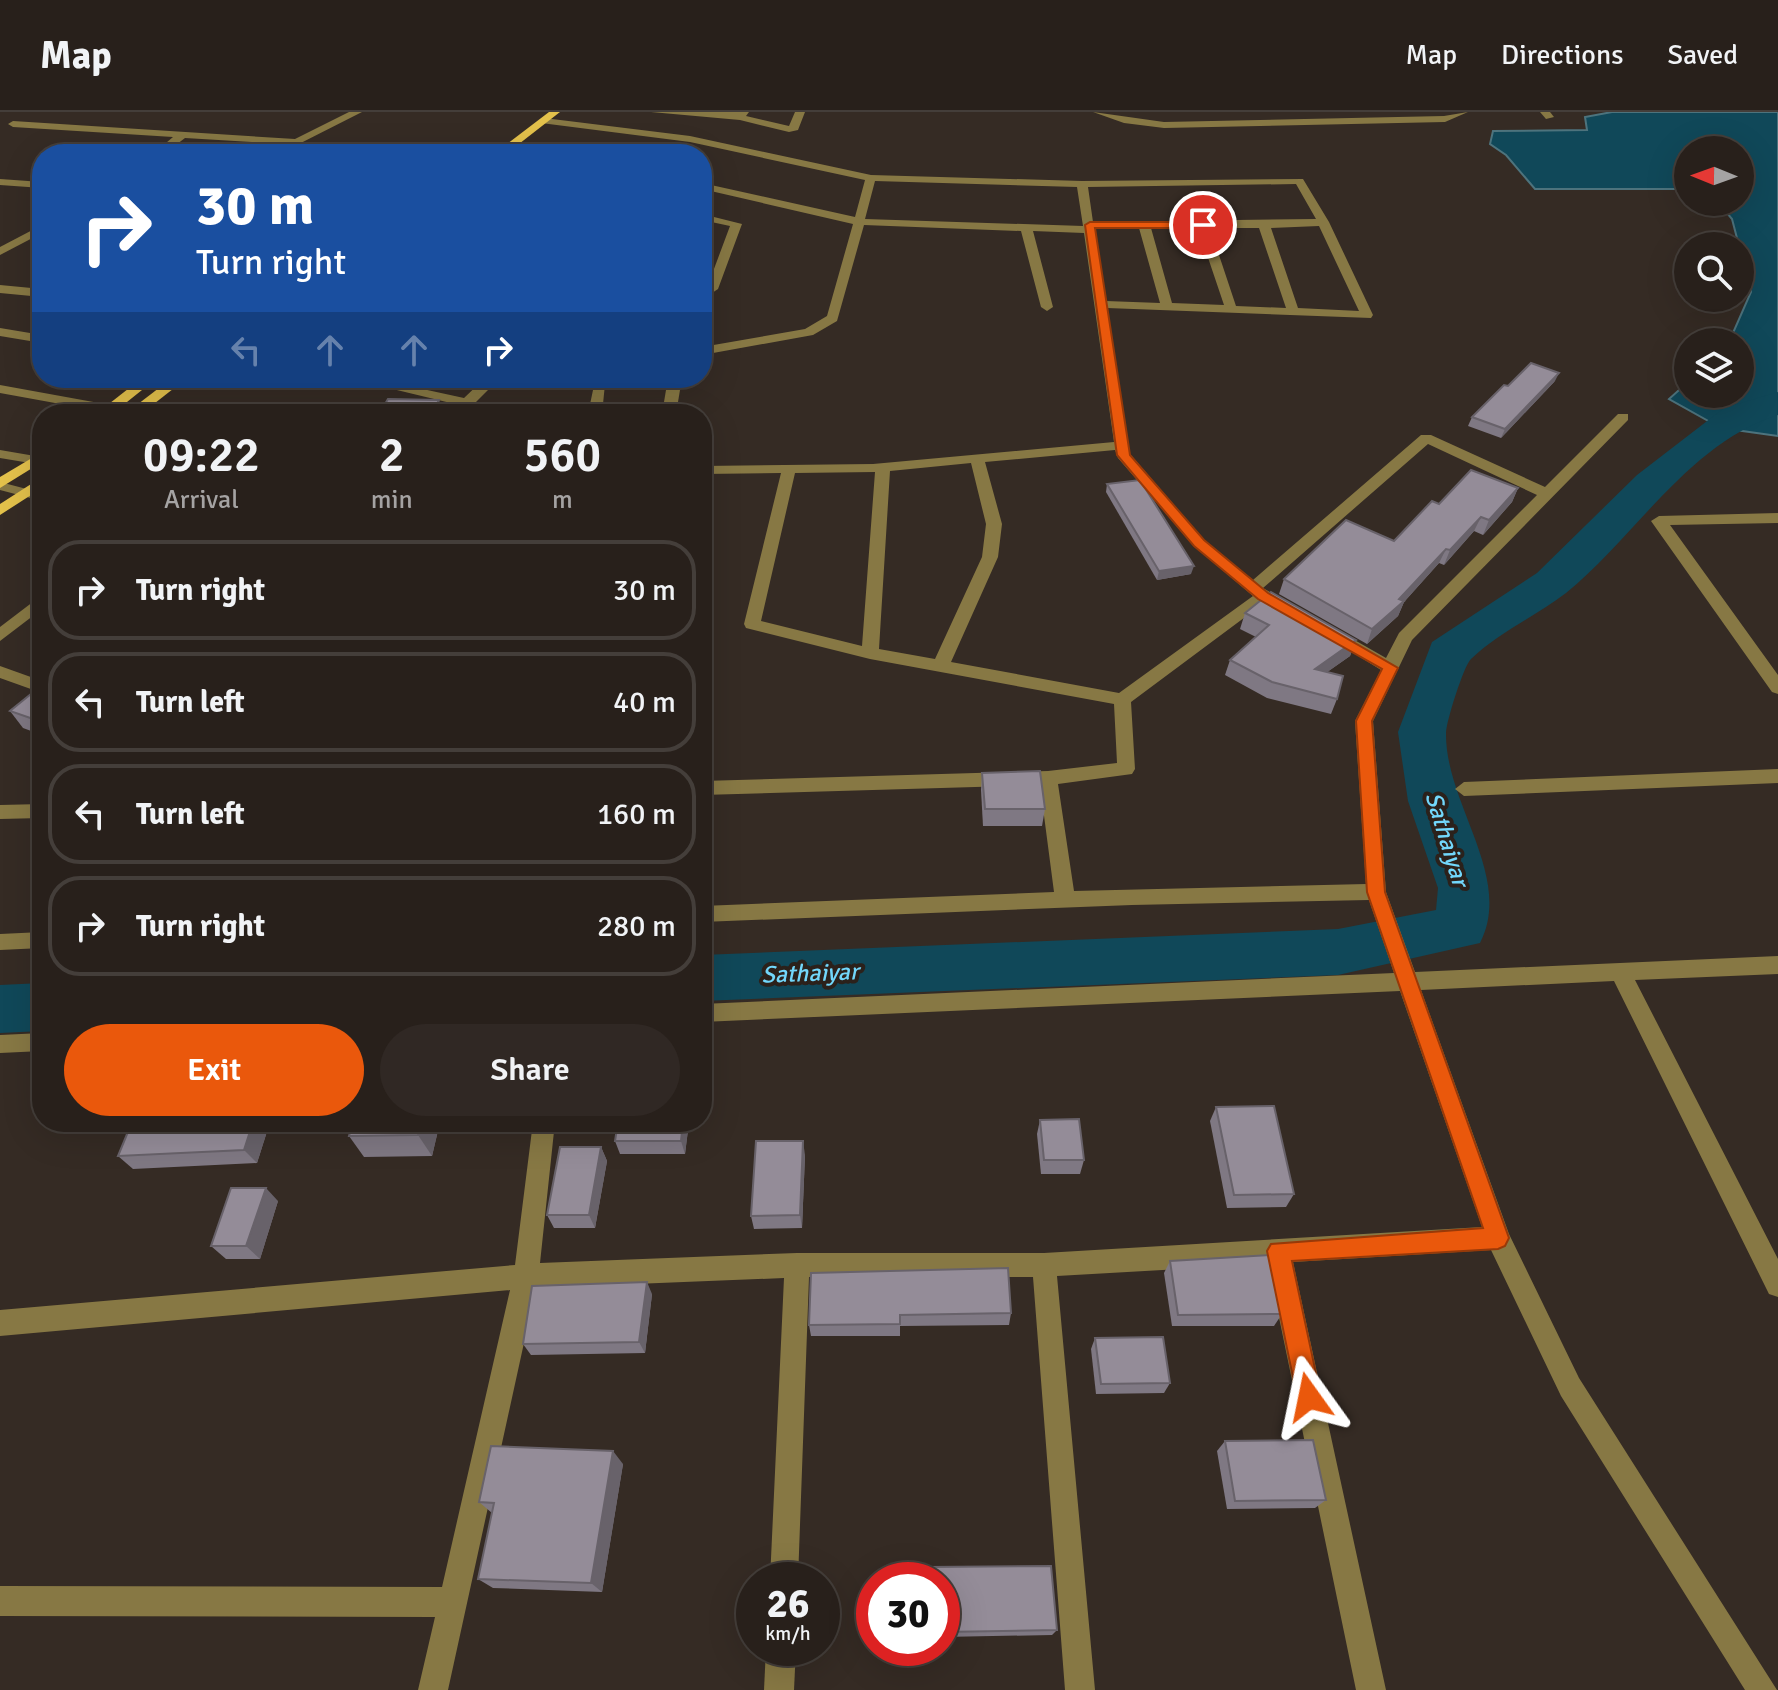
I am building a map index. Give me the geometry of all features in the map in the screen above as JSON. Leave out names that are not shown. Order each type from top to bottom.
[{"type":"main road","points":[[504,144],[540,117],[555,112]]},
{"type":"main road","points":[[116,404],[137,388]]},
{"type":"main road","points":[[145,404],[167,388]]},
{"type":"main road","points":[[0,485],[32,463]]},
{"type":"main road","points":[[0,511],[32,495]]},
{"type":"street","points":[[293,144],[357,112]]},
{"type":"street","points":[[656,112],[742,115],[789,129],[794,128],[800,112]]},
{"type":"street","points":[[1098,112],[1124,120],[1164,125],[1445,119],[1463,112]]},
{"type":"street","points":[[540,117],[690,139],[871,178],[1082,184],[1299,181],[1323,222],[1367,315],[1101,304]]},
{"type":"street","points":[[13,124],[297,142]]},
{"type":"street","points":[[171,144],[181,136]]},
{"type":"street","points":[[0,169],[20,174],[4,182]]},
{"type":"street","points":[[712,349],[809,332],[833,318],[871,178]]},
{"type":"street","points":[[4,182],[32,184]]},
{"type":"street","points":[[1082,184],[1123,455],[1199,543],[1258,592],[1301,618]]},
{"type":"street","points":[[712,188],[860,222],[1090,228],[1323,222]]},
{"type":"street","points":[[712,219],[736,224],[712,289]]},
{"type":"street","points":[[1144,225],[1167,307]]},
{"type":"street","points":[[1203,225],[1231,309]]},
{"type":"street","points":[[1264,225],[1293,312]]},
{"type":"street","points":[[1026,228],[1047,307]]},
{"type":"street","points":[[0,252],[32,235]]},
{"type":"street","points":[[0,289],[32,292]]},
{"type":"street","points":[[0,332],[32,337]]},
{"type":"street","points":[[391,388],[449,404]]},
{"type":"street","points":[[468,404],[483,388]]},
{"type":"street","points":[[0,389],[69,404]]},
{"type":"street","points":[[1623,417],[1405,637],[1364,721],[1379,901],[1498,1238],[1570,1387],[1762,1690]]},
{"type":"street","points":[[789,469],[752,624],[870,653],[1122,700],[1258,592],[1426,438],[1547,494]]},
{"type":"street","points":[[712,470],[883,467],[1122,445]]},
{"type":"street","points":[[0,454],[32,457]]},
{"type":"street","points":[[940,667],[990,557],[995,539],[977,458]]},
{"type":"street","points":[[870,653],[883,467]]},
{"type":"street","points":[[0,485],[32,493]]},
{"type":"street","points":[[1778,518],[1659,521],[1778,688]]},
{"type":"street","points":[[0,636],[32,611]]},
{"type":"street","points":[[1314,625],[1391,668]]},
{"type":"street","points":[[0,672],[32,683]]},
{"type":"street","points":[[712,788],[1048,778],[1126,769],[1122,700]]},
{"type":"street","points":[[1464,789],[1778,776]]},
{"type":"street","points":[[1048,778],[1065,899]]},
{"type":"street","points":[[0,812],[32,811]]},
{"type":"street","points":[[712,914],[1065,899],[1379,901]]},
{"type":"street","points":[[0,942],[32,940]]},
{"type":"street","points":[[712,1012],[1404,969],[1620,972],[1778,965]]},
{"type":"street","points":[[1620,972],[1768,1246],[1778,1285]]},
{"type":"street","points":[[0,1044],[32,1042]]},
{"type":"street","points":[[433,1690],[526,1276],[543,1132]]},
{"type":"street","points":[[0,1323],[526,1276],[797,1265],[1044,1265],[1498,1238]]},
{"type":"street","points":[[1278,1251],[1371,1690]]},
{"type":"street","points":[[785,1562],[797,1265]]},
{"type":"street","points":[[1044,1265],[1080,1690]]},
{"type":"street","points":[[0,1601],[455,1602]]},
{"type":"street","points":[[779,1690],[780,1666]]},
{"type":"water","points":[[1612,112],[1778,112],[1778,436],[1721,428],[1685,408],[1754,408],[1754,328],[1735,328],[1742,312],[1754,312],[1754,232],[1735,232],[1730,216],[1754,216],[1754,136],[1674,136],[1674,189],[1535,189],[1506,155],[1490,144],[1493,131],[1587,130],[1585,117]]},
{"type":"building","points":[[1531,363],[1559,373],[1505,429],[1472,417],[1504,385],[1508,386]]},
{"type":"building","points":[[388,399],[439,400],[437,404],[385,404]]},
{"type":"building","points":[[1471,470],[1518,488],[1489,520],[1481,517],[1450,550],[1446,549],[1399,599],[1404,601],[1372,629],[1284,579],[1346,520],[1394,541],[1432,501],[1439,504]]},
{"type":"building","points":[[1140,480],[1194,566],[1159,571],[1107,484]]},
{"type":"building","points":[[1271,592],[1356,640],[1315,669],[1343,676],[1337,699],[1272,682],[1230,660],[1269,625],[1245,613]]},
{"type":"building","points":[[32,693],[32,719],[10,711]]},
{"type":"building","points":[[1040,771],[1045,809],[985,809],[982,773]]},
{"type":"building","points":[[1274,1106],[1294,1194],[1234,1195],[1216,1107]]},
{"type":"building","points":[[1079,1119],[1084,1160],[1044,1160],[1040,1120]]},
{"type":"building","points":[[128,1132],[250,1132],[244,1150],[118,1156]]},
{"type":"building","points":[[350,1132],[419,1132],[418,1135],[349,1136]]},
{"type":"building","points":[[616,1132],[682,1132],[681,1141],[615,1141]]},
{"type":"building","points":[[756,1141],[803,1141],[800,1215],[751,1216]]},
{"type":"building","points":[[560,1147],[601,1147],[589,1215],[547,1215]]},
{"type":"building","points":[[231,1188],[266,1188],[246,1246],[211,1246]]},
{"type":"building","points":[[1270,1255],[1282,1314],[1178,1315],[1170,1261]]},
{"type":"building","points":[[1008,1268],[1011,1313],[900,1315],[900,1324],[809,1325],[811,1273]]},
{"type":"building","points":[[647,1282],[639,1342],[523,1344],[532,1286]]},
{"type":"building","points":[[1163,1337],[1170,1383],[1101,1384],[1095,1338]]},
{"type":"building","points":[[1313,1440],[1326,1500],[1235,1501],[1225,1441]]},
{"type":"building","points":[[491,1446],[613,1451],[591,1583],[478,1579],[494,1503],[479,1502]]},
{"type":"building","points":[[1051,1566],[1057,1630],[960,1632],[960,1567]]},
{"type":"waterway","name":"Sathaiyar","points":[[712,978],[1338,952],[1461,927],[1465,888],[1433,801],[1422,732],[1448,653],[1552,582],[1651,483],[1737,416],[1778,403]]},
{"type":"waterway","name":"Sathaiyar","points":[[0,1009],[32,1007]]},
{"type":"route","points":[[1203,225],[1090,225],[1123,455],[1199,543],[1263,596],[1391,668],[1364,721],[1376,892],[1498,1238],[1278,1251],[1309,1397]]}]
